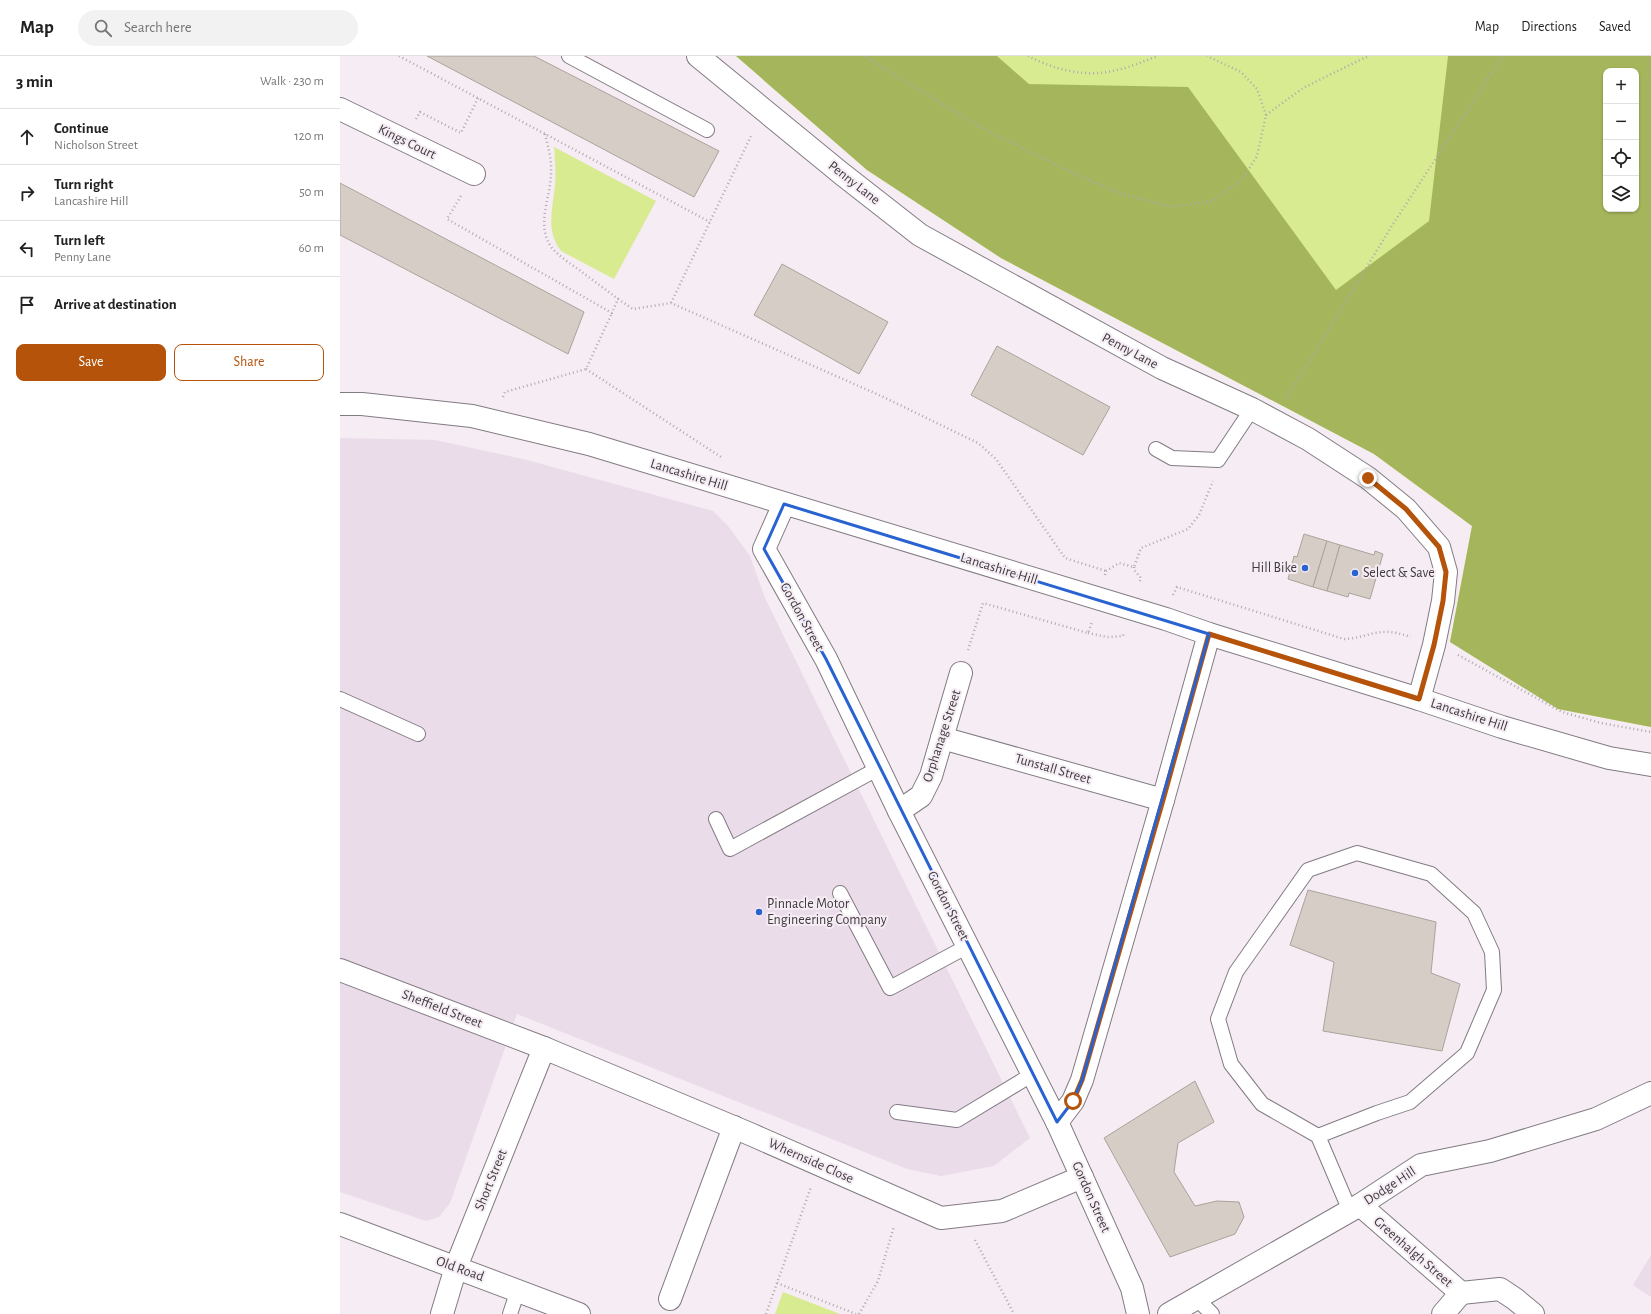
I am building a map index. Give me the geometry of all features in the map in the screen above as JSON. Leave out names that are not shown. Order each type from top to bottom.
[{"type":"street","name":"Penny Lane","points":[[698,56],[842,174],[920,235],[1162,368],[1252,409],[1308,439],[1368,478],[1406,509],[1439,547],[1446,572],[1443,601],[1434,645],[1419,699]]},
{"type":"street","name":"Kings Court","points":[[340,109],[474,174]]},
{"type":"street","name":"Lancashire Hill","points":[[340,404],[362,404],[472,416],[590,444],[1170,620],[1209,634],[1419,699],[1502,727],[1609,758],[1651,765]]},
{"type":"street","name":"Gordon Street","points":[[784,504],[764,549],[826,659],[899,811],[1057,1122],[1132,1288],[1138,1314]]},
{"type":"street","points":[[1057,1122],[1073,1101],[1082,1080],[1163,800],[1209,634]]},
{"type":"street","name":"Orphanage Street","points":[[899,811],[920,796],[931,776],[961,673]]},
{"type":"street","name":"Tunstall Street","points":[[942,738],[1163,800]]},
{"type":"street","name":"Sheffield Street","points":[[340,970],[544,1048]]},
{"type":"street","name":"Whernside Close","points":[[544,1048],[734,1127],[941,1218],[1002,1211],[1082,1177]]},
{"type":"street","name":"Short Street","points":[[442,1314],[456,1268],[544,1048]]},
{"type":"street","name":"Dodge Hill","points":[[1169,1314],[1355,1208],[1421,1165],[1490,1151],[1596,1119],[1651,1093]]},
{"type":"street","points":[[670,1299],[734,1127]]},
{"type":"street","name":"Greenhalgh Street","points":[[1355,1208],[1461,1293],[1500,1289],[1533,1314]]},
{"type":"street","name":"Old Road","points":[[340,1224],[579,1314]]},
{"type":"street","points":[[1443,1314],[1461,1293]]},
{"type":"lane","points":[[569,56],[707,130]]},
{"type":"lane","points":[[1156,449],[1172,458],[1218,460],[1252,409]]},
{"type":"lane","points":[[340,699],[418,734]]},
{"type":"lane","points":[[716,819],[730,849],[879,768]]},
{"type":"lane","points":[[1318,1136],[1410,1102],[1467,1053],[1494,990],[1492,952],[1474,913],[1431,874],[1357,854],[1308,870],[1236,972],[1218,1019],[1231,1064],[1262,1104],[1318,1136],[1355,1208]]},
{"type":"lane","points":[[840,893],[890,988],[968,946]]},
{"type":"lane","points":[[897,1112],[957,1120],[1032,1074]]},
{"type":"lane","points":[[510,1314],[518,1290]]},
{"type":"lane","points":[[1196,1298],[1212,1314]]},
{"type":"path","points":[[399,56],[710,222]]},
{"type":"path","points":[[864,56],[978,126],[1053,163],[1122,194],[1172,207],[1212,201],[1242,180],[1258,156],[1266,114],[1257,89],[1241,72],[1207,56]]},
{"type":"path","points":[[1028,56],[1072,72],[1100,74],[1118,70],[1158,56]]},
{"type":"path","points":[[1266,114],[1303,88],[1370,56]]},
{"type":"path","points":[[1284,403],[1393,224],[1503,56]]},
{"type":"path","points":[[404,140],[420,112],[461,133],[478,98]]},
{"type":"path","points":[[671,303],[764,110]]},
{"type":"path","points":[[545,133],[552,172],[551,186],[545,213],[546,237],[552,247],[561,256],[633,309],[671,303],[879,395],[978,444],[996,459],[1065,558],[1106,571]]},
{"type":"path","points":[[474,174],[447,219],[612,314]]},
{"type":"path","points":[[586,369],[618,299]]},
{"type":"path","points":[[504,392],[586,369],[721,456],[713,482]]},
{"type":"path","points":[[1138,585],[1141,578],[1134,570],[1134,567],[1140,548],[1188,529],[1200,515],[1215,476]]},
{"type":"path","points":[[1088,633],[1106,571],[1119,563],[1134,567]]},
{"type":"path","points":[[1177,587],[1344,639],[1381,632],[1396,632],[1416,638]]},
{"type":"path","points":[[961,673],[983,603],[1107,637],[1123,636],[1125,630]]},
{"type":"path","points":[[1456,654],[1562,712],[1601,723],[1651,732]]},
{"type":"path","points":[[766,1314],[819,1164]]},
{"type":"path","points":[[777,1283],[858,1314],[878,1282],[901,1200]]},
{"type":"path","points":[[962,1215],[1014,1314]]},
{"type":"highlighted area","points":[[784,504],[1209,634],[1082,1080],[1073,1101],[1057,1122],[826,659],[764,549]]},
{"type":"shaded area","points":[[340,438],[435,440],[527,460],[713,511],[728,526],[750,556],[765,598],[1030,1138],[994,1166],[941,1176],[907,1169],[517,1014],[450,1203],[439,1217],[426,1221],[340,1192]]},
{"type":"shaded area","points":[[1651,1255],[1651,1297],[1633,1285]]},
{"type":"green space","points":[[736,56],[1651,56],[1651,727],[1558,709],[1450,642],[1472,526],[1374,454],[1001,258],[867,170]]},
{"type":"green space","points":[[736,56],[997,56],[1029,84],[1188,87],[1336,290],[1429,221],[1448,56],[1651,56],[1651,727],[1558,709],[1450,642],[1472,526],[1374,454],[1001,258],[867,170]]},
{"type":"green space","points":[[554,147],[656,201],[614,279],[561,251],[556,243],[553,235],[551,219],[555,180]]},
{"type":"green space","points":[[783,1292],[840,1314],[775,1314]]},
{"type":"building","points":[[427,56],[534,56],[719,151],[694,197]]},
{"type":"building","points":[[340,183],[584,312],[568,354],[340,235]]},
{"type":"building","points":[[782,264],[888,322],[859,374],[754,315]]},
{"type":"building","points":[[997,346],[1110,407],[1083,455],[971,395]]},
{"type":"building","name":"Hill Bike","points":[[1304,534],[1327,541],[1313,587],[1288,579],[1294,556],[1297,557]]},
{"type":"building","points":[[1327,541],[1340,545],[1327,591],[1313,587]]},
{"type":"building","name":"Select & Save","points":[[1340,545],[1374,555],[1375,551],[1383,554],[1370,599],[1349,593],[1348,597],[1327,591]]},
{"type":"building","points":[[1308,890],[1436,922],[1431,973],[1460,984],[1442,1051],[1323,1031],[1334,962],[1290,945]]},
{"type":"building","points":[[1195,1081],[1214,1122],[1178,1143],[1174,1172],[1195,1206],[1217,1201],[1239,1202],[1244,1217],[1235,1234],[1170,1257],[1104,1138]]},
{"type":"place","name":"Hill Bike","points":[[1305,568]]},
{"type":"place","name":"Select & Save","points":[[1355,573]]},
{"type":"place","name":"Pinnacle Motor Engineering Company","points":[[759,912]]},
{"type":"route","points":[[1073,1101],[1082,1080],[1163,800],[1209,634],[1419,699],[1434,645],[1443,601],[1446,572],[1439,547],[1406,509],[1368,478]]}]
